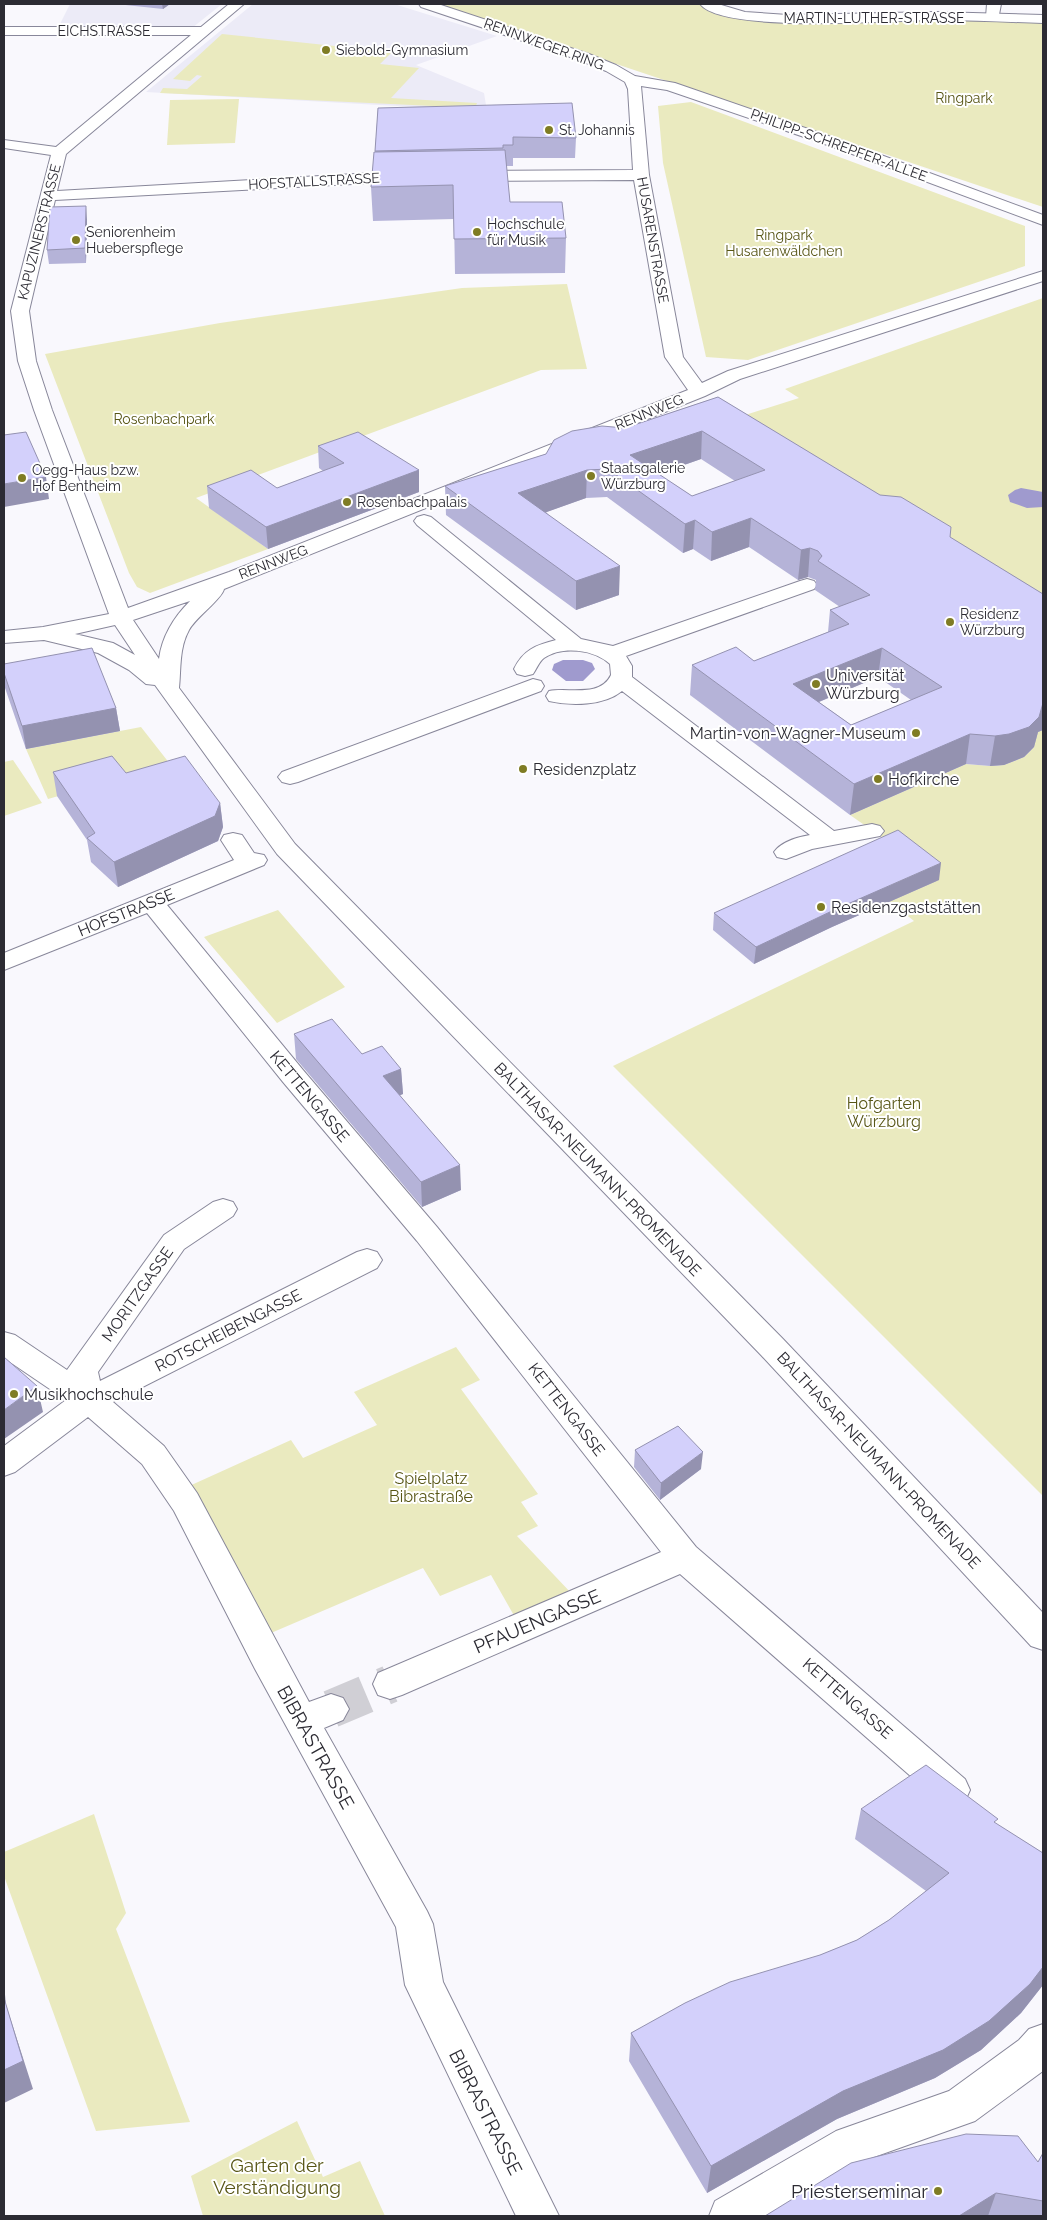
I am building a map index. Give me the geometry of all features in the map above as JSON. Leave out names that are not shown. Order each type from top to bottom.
[{"type":"street","name":"KAPUZINERSTRASSE","points":[[120,616],[43,410],[12,311],[41,227],[59,152],[237,4]]},
{"type":"street","name":"RENNWEGER RING","points":[[426,4],[584,57],[611,68],[631,80]]},
{"type":"street","name":"MARTIN-LUTHER-STRASSE","points":[[707,4],[739,15],[779,18],[994,10],[1043,19]]},
{"type":"street","name":"EICHSTRASSE","points":[[4,30],[204,31]]},
{"type":"street","name":"HUSARENSTRASSE","points":[[631,80],[636,89],[641,175],[674,357],[699,392]]},
{"type":"street","name":"PHILIPP-SCHREPFER-ALLEE","points":[[631,80],[670,86],[841,145],[1043,220]]},
{"type":"street","points":[[4,144],[59,152]]},
{"type":"street","points":[[458,176],[641,175]]},
{"type":"street","name":"HOFSTALLSTRASSE","points":[[47,196],[421,176]]},
{"type":"street","name":"RENNWEG","points":[[47,634],[120,616],[180,598],[429,501],[699,392],[734,375],[1043,276]]},
{"type":"street","points":[[424,520],[575,644]]},
{"type":"street","points":[[168,688],[172,645],[179,629],[192,611],[225,581]]},
{"type":"street","points":[[611,654],[806,585]]},
{"type":"street","name":"BALTHASAR-NEUMANN-PROMENADE","points":[[120,616],[168,688],[286,849],[772,1347],[1043,1636]]},
{"type":"street","points":[[4,637],[47,634],[105,648],[137,665],[168,688]]},
{"type":"street","points":[[290,777],[529,677],[529,660],[539,652],[559,646],[575,644],[598,648],[611,654],[619,661],[623,670],[621,679],[610,690],[596,695],[574,698],[557,696]]},
{"type":"street","points":[[621,679],[806,810],[830,839]]},
{"type":"street","points":[[786,852],[806,843],[872,831]]},
{"type":"street","name":"HOFSTRASSE","points":[[7,957],[158,910],[252,861],[234,840]]},
{"type":"street","name":"KETTENGASSE","points":[[158,910],[293,1076],[427,1234],[684,1557],[975,1810]]},
{"type":"street","name":"MORITZGASSE","points":[[89,1400],[82,1371],[174,1242],[224,1209]]},
{"type":"street","name":"ROTSCHEIBENGASSE","points":[[4,1464],[89,1400],[368,1260]]},
{"type":"street","name":"BIBRASTRASSE","points":[[4,1344],[89,1400],[153,1455],[186,1502],[316,1715],[414,1924],[424,1985],[538,2216]]},
{"type":"street","name":"PFAUENGASSE","points":[[390,1684],[684,1557]]},
{"type":"street","points":[[730,2216],[850,2145],[962,2107],[1033,2054],[1043,2044]]},
{"type":"shaded area","points":[[70,4],[222,4],[192,28],[58,28]]},
{"type":"shaded area","name":"Siebold-Gymnasium","points":[[253,4],[394,4],[497,36],[416,65],[484,93],[487,111],[146,92]]},
{"type":"shaded area","points":[[1021,488],[1043,492],[1043,507],[1027,508],[1010,502],[1008,495]]},
{"type":"shaded area","points":[[563,660],[583,660],[592,663],[595,669],[583,681],[566,681],[552,670],[554,664]]},
{"type":"green space","name":"Ringpark","points":[[437,4],[706,4],[716,9],[739,15],[1043,21],[1043,207]]},
{"type":"green space","points":[[222,34],[392,52],[380,64],[419,68],[391,98],[477,103],[475,108],[160,93],[163,88],[187,89],[202,76],[197,75],[190,81],[173,79]]},
{"type":"green space","points":[[239,99],[235,143],[167,145],[170,100]]},
{"type":"green space","name":"Ringpark Husarenwäldchen","points":[[691,102],[1025,226],[1025,266],[748,360],[706,357],[663,163],[658,106]]},
{"type":"green space","name":"Rosenbachpark","points":[[567,284],[587,369],[541,370],[196,498],[268,549],[150,593],[137,587],[129,573],[45,354],[220,323],[462,288]]},
{"type":"green space","points":[[1043,298],[1043,627],[717,424],[799,398],[785,389]]},
{"type":"green space","points":[[141,727],[170,764],[48,799],[26,749]]},
{"type":"green space","name":"Hofgarten Würzburg","points":[[1043,730],[1043,1496],[613,1066],[914,921],[889,901],[896,847],[850,815],[966,764],[1004,765],[1024,757],[1034,747],[1035,733]]},
{"type":"green space","points":[[13,760],[42,803],[4,816],[4,762]]},
{"type":"green space","points":[[278,910],[345,987],[277,1023],[204,937]]},
{"type":"green space","name":"Spielplatz Bibrastraße","points":[[456,1347],[480,1380],[461,1389],[538,1494],[521,1502],[538,1526],[517,1536],[573,1595],[516,1619],[491,1575],[440,1596],[423,1568],[271,1633],[187,1487],[291,1440],[303,1458],[377,1425],[354,1392]]},
{"type":"green space","points":[[94,1814],[126,1913],[116,1929],[190,2122],[96,2131],[4,1876],[4,1852]]},
{"type":"green space","name":"Garten der Verständigung","points":[[297,2121],[323,2177],[360,2161],[385,2216],[203,2216],[191,2176]]},
{"type":"building","points":[[572,103],[576,138],[513,137],[513,145],[503,145],[503,148],[375,151],[378,108]]},
{"type":"building","points":[[505,150],[510,202],[562,202],[566,238],[454,239],[453,185],[371,187],[374,152]]},
{"type":"building","points":[[86,206],[85,248],[47,250],[50,207]]},
{"type":"building","points":[[718,397],[880,495],[901,497],[951,527],[950,537],[1043,594],[1043,703],[1039,717],[1029,727],[1009,734],[995,736],[970,734],[854,784],[692,665],[736,647],[754,661],[849,624],[830,610],[870,595],[818,561],[822,556],[818,551],[810,548],[801,550],[751,518],[712,532],[695,520],[685,524],[608,469],[587,470],[518,493],[620,566],[576,581],[445,486],[546,454],[554,440],[572,431],[602,426],[625,428]],"holes":[[[702,431],[765,470],[692,496],[630,455]],[[882,648],[942,687],[851,725],[793,684]]]},
{"type":"building","points":[[26,432],[46,477],[4,484],[4,435]]},
{"type":"building","points":[[358,432],[419,470],[266,527],[207,486],[251,470],[277,488],[344,463],[318,446]]},
{"type":"building","points":[[92,648],[116,708],[22,726],[4,673],[4,664]]},
{"type":"building","points":[[112,756],[126,773],[185,756],[220,803],[215,816],[114,862],[87,838],[95,833],[53,772]]},
{"type":"building","name":"Residenzgaststätten","points":[[898,830],[941,863],[756,947],[714,913]]},
{"type":"building","points":[[332,1019],[362,1054],[382,1046],[401,1069],[383,1076],[460,1165],[421,1182],[294,1034]]},
{"type":"building","points":[[4,1357],[37,1386],[4,1410]]},
{"type":"building","points":[[678,1426],[703,1452],[661,1483],[635,1450]]},
{"type":"building","points":[[926,1765],[998,1819],[994,1822],[1043,1853],[1043,1967],[1030,1984],[989,2021],[943,2050],[843,2091],[711,2166],[631,2033],[685,2003],[730,1982],[820,1955],[857,1940],[889,1920],[949,1873],[861,1809]]},
{"type":"building","points":[[4,1998],[23,2061],[4,2070]]},
{"type":"building","points":[[966,2134],[1018,2136],[1038,2162],[1043,2153],[1043,2201],[996,2193],[959,2216],[765,2216],[851,2163]]},
{"type":"tunnel","points":[[331,1709],[390,1684]]},
{"type":"place","name":"Siebold-Gymnasium","points":[[326,50]]},
{"type":"place","name":"St. Johannis","points":[[549,130]]},
{"type":"place","name":"Hochschule für Musik","points":[[477,232]]},
{"type":"place","name":"Seniorenheim Hueberspflege","points":[[76,240]]},
{"type":"place","name":"Staatsgalerie Würzburg","points":[[591,476]]},
{"type":"place","name":"Oegg-Haus bzw. Hof Bentheim","points":[[22,478]]},
{"type":"place","name":"Rosenbachpalais","points":[[347,502]]},
{"type":"place","name":"Residenz Würzburg","points":[[950,622]]},
{"type":"place","name":"Universität Würzburg","points":[[816,684]]},
{"type":"place","name":"Martin-von-Wagner-Museum","points":[[916,733]]},
{"type":"place","name":"Residenzplatz","points":[[523,769]]},
{"type":"place","name":"Hofkirche","points":[[878,779]]},
{"type":"place","name":"Residenzgaststätten","points":[[821,907]]},
{"type":"place","name":"Musikhochschule","points":[[14,1394]]},
{"type":"place","name":"Priesterseminar","points":[[938,2191]]}]
